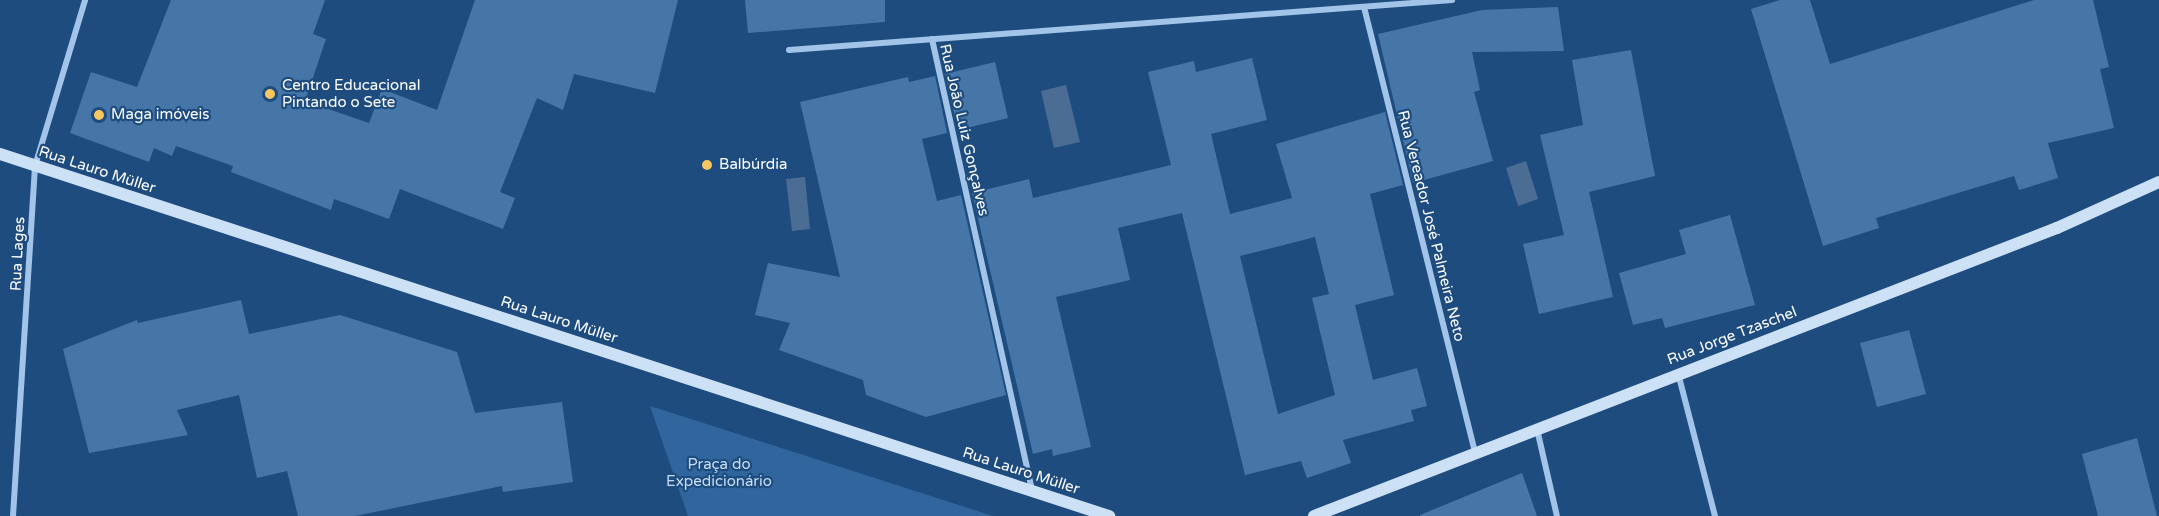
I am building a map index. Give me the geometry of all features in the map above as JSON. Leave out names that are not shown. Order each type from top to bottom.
[{"type":"main road","name":"Rua Lauro Müller","points":[[0,154],[1109,516]]},
{"type":"main road","name":"Rua Jorge Tzaschel","points":[[1314,516],[1678,372],[2057,228],[2159,182]]},
{"type":"street","name":"Rua Lages","points":[[13,516],[35,166],[85,0]]},
{"type":"street","name":"Rua João Luiz Gonçalves","points":[[1032,490],[932,39],[1452,0]]},
{"type":"street","name":"Rua Vereador José Palmeira Neto","points":[[1364,7],[1475,451]]},
{"type":"street","points":[[789,50],[932,39]]},
{"type":"street","points":[[1678,372],[1715,516]]},
{"type":"street","points":[[1537,428],[1557,516]]},
{"type":"green space","name":"Praça do Expedicionário","points":[[650,406],[713,426],[993,516],[688,516]]},
{"type":"shaded area","points":[[1066,85],[1080,142],[1054,148],[1041,91]]},
{"type":"shaded area","points":[[1526,161],[1538,199],[1518,206],[1506,168]]},
{"type":"shaded area","points":[[805,177],[810,229],[792,231],[786,179]]},
{"type":"building","points":[[171,0],[325,0],[313,34],[326,39],[305,101],[369,123],[382,89],[437,110],[475,0],[678,0],[655,93],[574,74],[563,110],[537,98],[500,192],[515,198],[503,229],[400,189],[389,219],[334,199],[331,210],[231,172],[233,166],[176,146],[172,156],[154,148],[149,162],[70,133],[91,72],[137,87]]},
{"type":"building","points":[[745,0],[885,0],[885,22],[748,33]]},
{"type":"building","points":[[1780,0],[1810,0],[1830,64],[2034,0],[2093,0],[2109,67],[2100,69],[2114,128],[2048,143],[2058,178],[2019,190],[2014,176],[1876,218],[1879,228],[1823,246],[1751,9]]},
{"type":"building","points":[[1558,7],[1564,51],[1472,52],[1480,90],[1474,92],[1493,161],[1413,183],[1378,34],[1482,10]]},
{"type":"building","points":[[1631,50],[1655,176],[1589,192],[1613,297],[1539,314],[1523,244],[1564,235],[1540,135],[1583,125],[1572,60]]},
{"type":"building","points":[[1252,58],[1267,120],[1211,134],[1230,214],[1292,198],[1276,144],[1385,112],[1403,185],[1370,194],[1394,295],[1355,305],[1373,380],[1417,368],[1427,406],[1411,410],[1414,421],[1343,440],[1351,463],[1307,478],[1301,461],[1245,475],[1182,213],[1118,228],[1130,280],[1056,297],[1091,447],[1053,456],[1052,449],[1033,454],[972,193],[1029,179],[1033,198],[1171,165],[1148,72],[1194,61],[1196,72]],"holes":[[[1315,237],[1329,294],[1312,298],[1335,395],[1278,414],[1240,256]]]},
{"type":"building","points":[[995,62],[1008,118],[958,130],[945,74]]},
{"type":"building","points":[[935,76],[947,133],[922,139],[937,201],[961,195],[1006,395],[926,417],[866,395],[863,380],[779,350],[790,323],[755,315],[768,263],[840,277],[800,102],[908,77],[909,82]]},
{"type":"building","points":[[1730,215],[1755,305],[1665,328],[1662,318],[1633,325],[1619,273],[1686,254],[1679,230]]},
{"type":"building","points":[[241,300],[249,334],[340,315],[457,352],[475,413],[562,402],[573,482],[503,492],[502,486],[355,516],[298,516],[287,471],[257,478],[239,395],[177,410],[188,435],[89,453],[63,349],[137,320],[138,323]]},
{"type":"building","points":[[1909,330],[1926,394],[1877,407],[1860,343]]},
{"type":"building","points":[[2137,438],[2157,516],[2098,516],[2082,454]]},
{"type":"building","points":[[1522,473],[1537,516],[1420,516],[1420,515]]},
{"type":"place","name":"Centro Educacional Pintando o Sete","points":[[270,94]]},
{"type":"place","name":"Maga imóveis","points":[[99,115]]},
{"type":"place","name":"Balbúrdia","points":[[707,165]]}]
